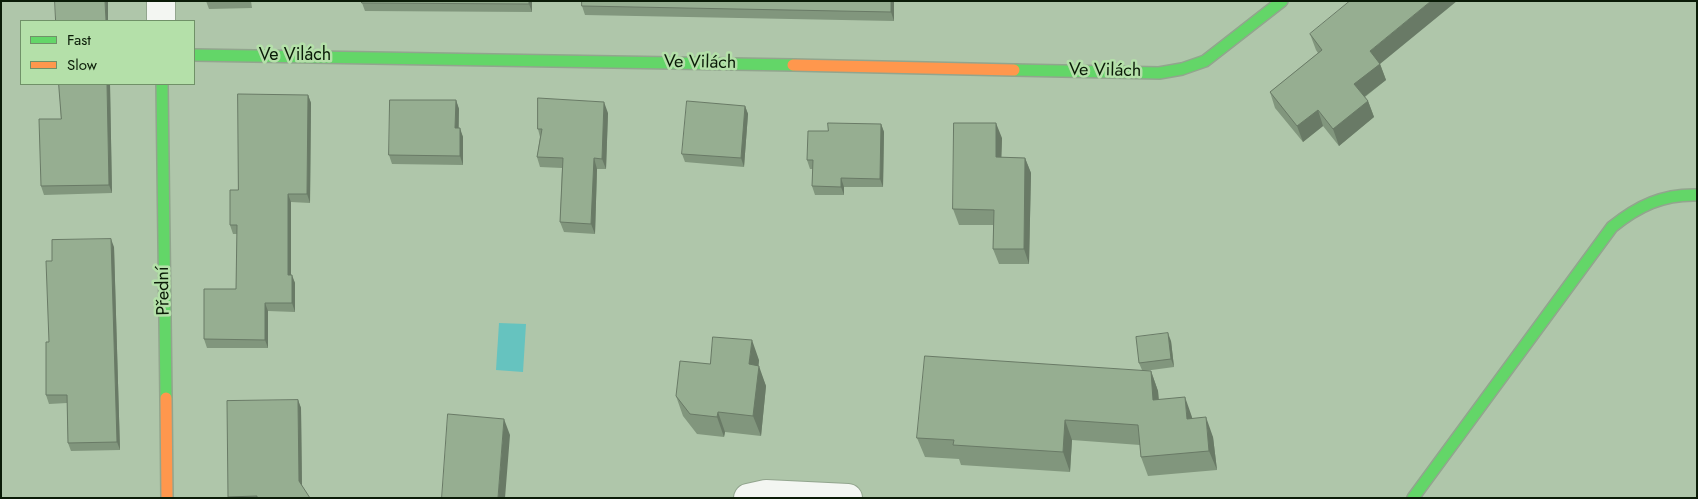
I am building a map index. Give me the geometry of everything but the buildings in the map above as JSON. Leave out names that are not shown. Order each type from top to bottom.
[{"type":"street","points":[[160,1],[161,20]]},
{"type":"street","name":"Ve Vilách","points":[[195,55],[348,56],[1159,72],[1182,69],[1205,61],[1282,1]]},
{"type":"street","name":"Přední","points":[[162,85],[167,498]]},
{"type":"street","points":[[1413,498],[1612,227],[1633,210],[1652,200],[1697,195]]},
{"type":"street","points":[[748,498],[766,494],[848,498]]},
{"type":"water","points":[[499,323],[526,324],[523,372],[496,370]]},
{"type":"traffic: fast","points":[[1014,70],[1159,73],[1182,69],[1205,61],[1282,1]]},
{"type":"traffic: fast","points":[[195,55],[793,65]]},
{"type":"traffic: fast","points":[[162,85],[166,398]]},
{"type":"traffic: fast","points":[[1413,498],[1612,227],[1641,207],[1662,199],[1697,195]]},
{"type":"traffic: slow","points":[[793,65],[1014,70]]},
{"type":"traffic: slow","points":[[166,398],[167,498]]}]
